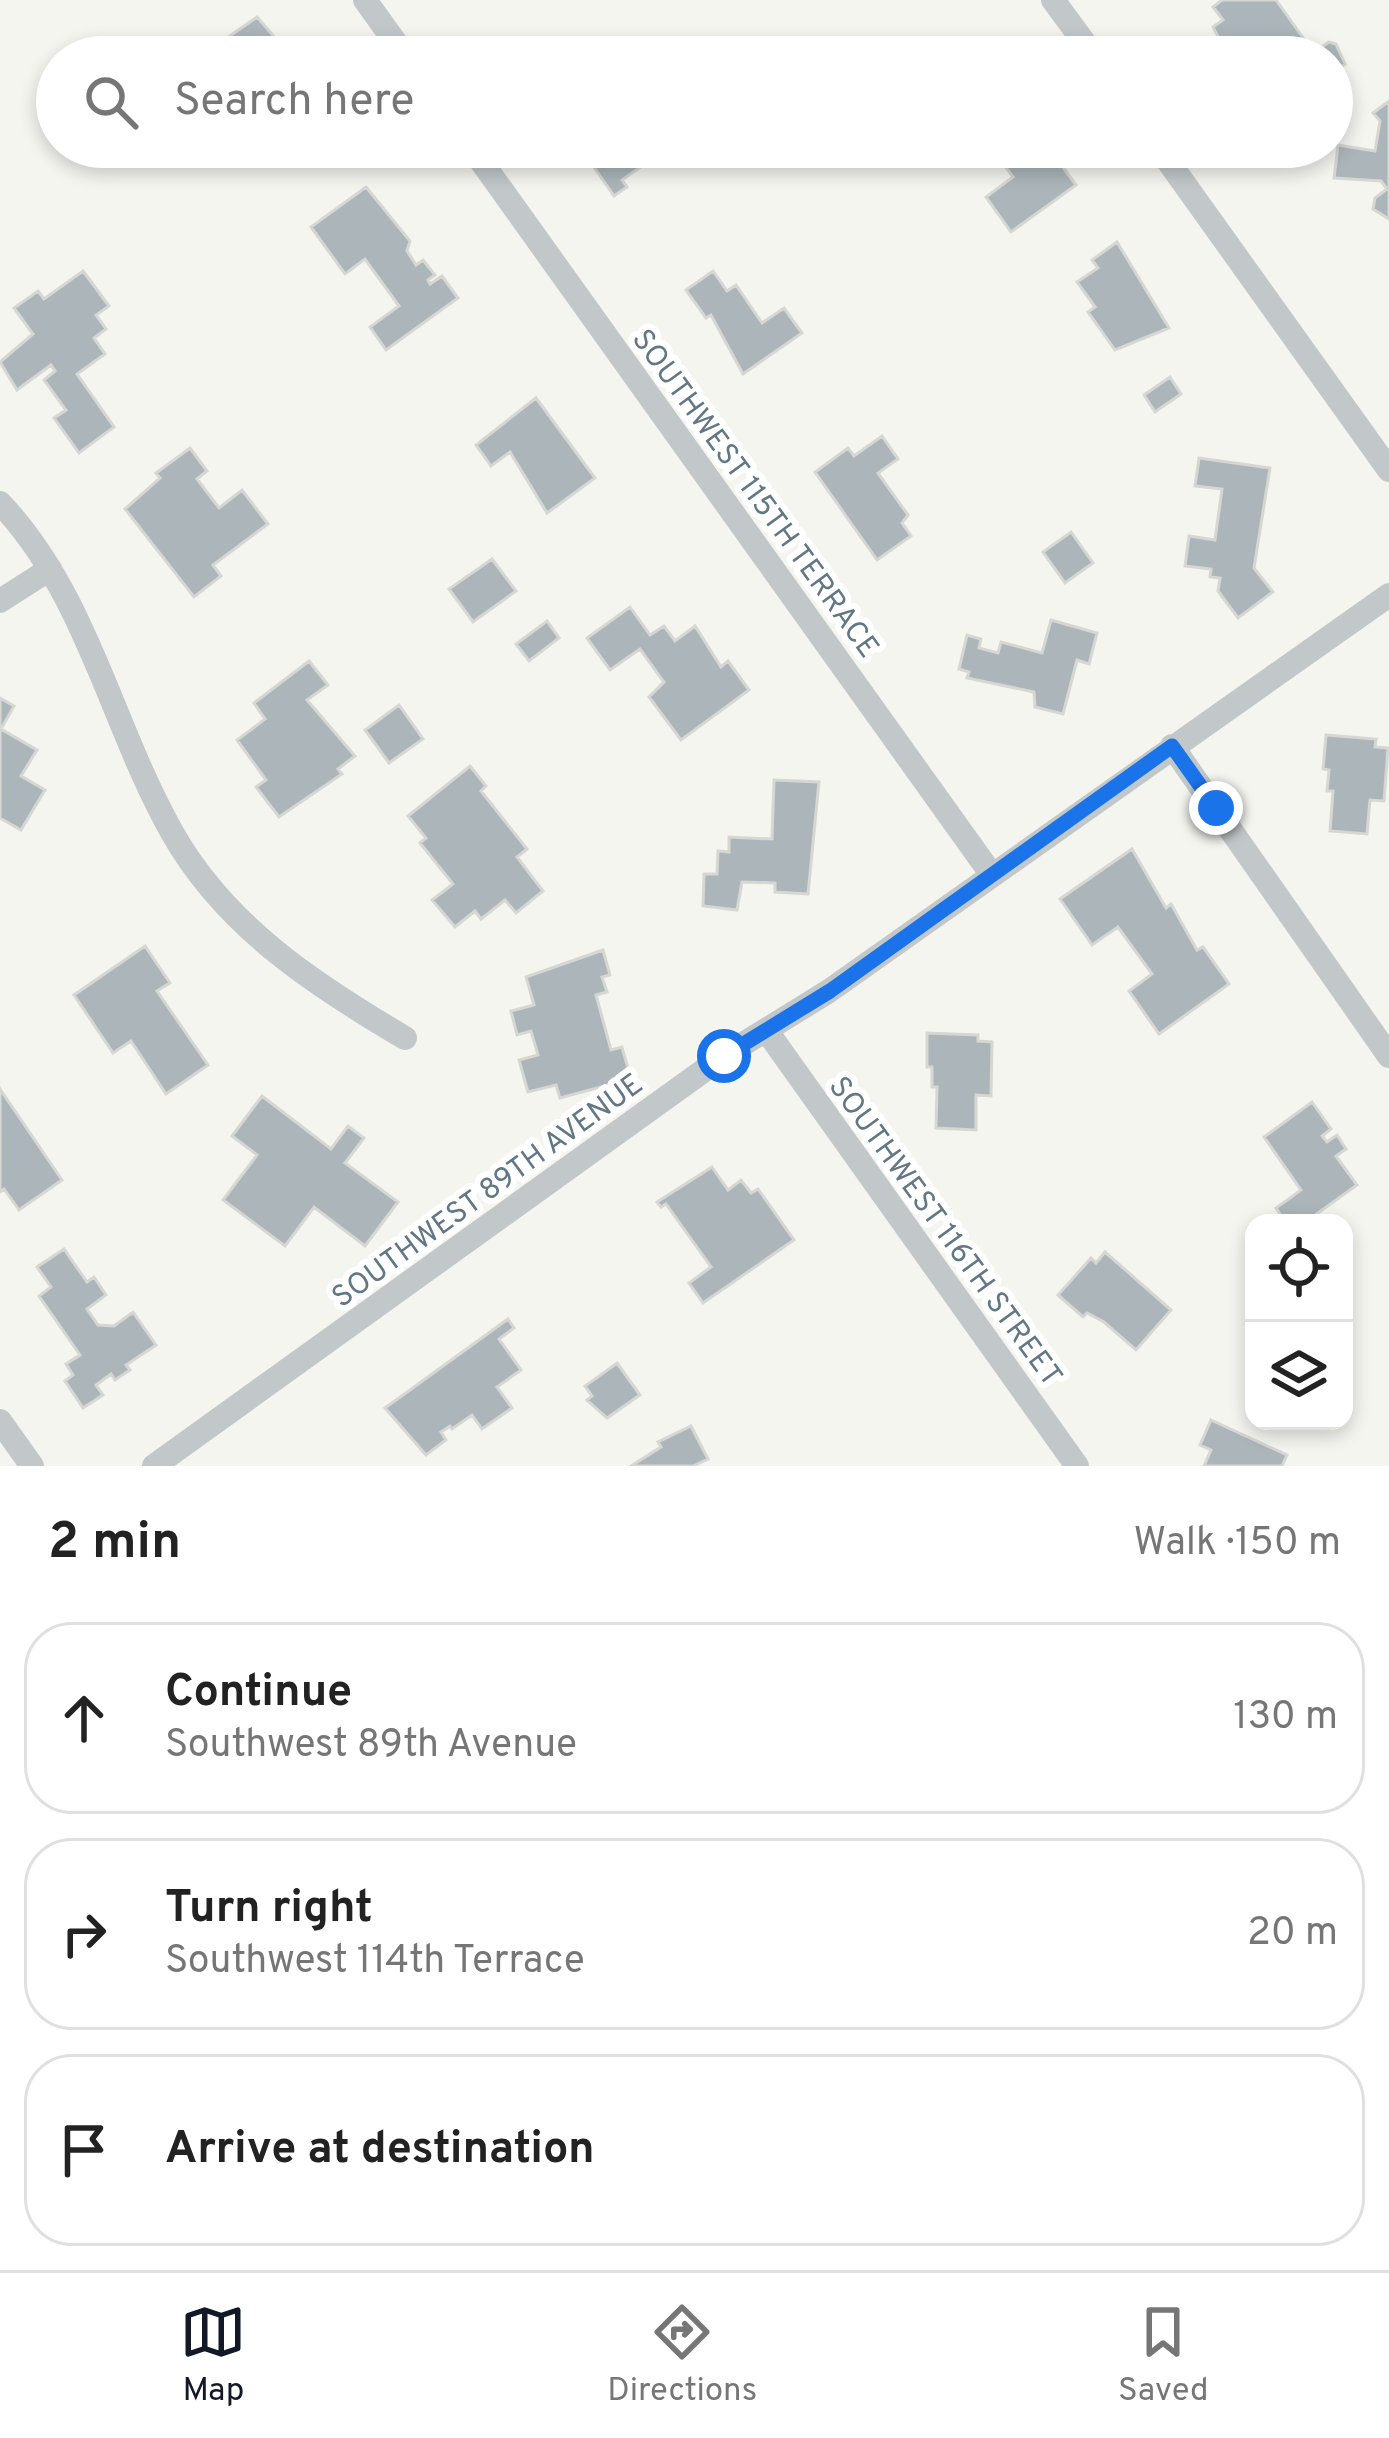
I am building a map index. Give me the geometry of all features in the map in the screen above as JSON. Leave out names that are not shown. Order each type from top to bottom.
[{"type":"street","points":[[365,0],[391,36]]},
{"type":"street","points":[[1053,0],[1080,36]]},
{"type":"street","name":"SOUTHWEST 115TH TERRACE","points":[[486,168],[992,875]]},
{"type":"street","points":[[1173,168],[1389,470]]},
{"type":"street","points":[[0,503],[50,569],[82,626],[161,813],[190,862],[235,914],[297,970],[405,1038]]},
{"type":"street","points":[[0,601],[50,569]]},
{"type":"street","name":"SOUTHWEST 89TH AVENUE","points":[[154,1466],[1389,595]]},
{"type":"street","points":[[1172,746],[1389,1056]]},
{"type":"street","name":"SOUTHWEST 116TH STREET","points":[[766,1030],[1077,1466]]},
{"type":"street","points":[[0,1421],[32,1466]]},
{"type":"building","points":[[1222,0],[1276,0],[1302,36],[1218,36],[1213,27],[1223,20],[1213,7]]},
{"type":"building","points":[[257,17],[274,36],[230,36]]},
{"type":"building","points":[[1389,101],[1389,219],[1373,209],[1375,198],[1387,189],[1381,181],[1334,178],[1335,168],[1353,168],[1353,147],[1375,151],[1380,121],[1373,113]]},
{"type":"building","points":[[595,168],[639,168],[622,180],[627,187],[614,196]]},
{"type":"building","points":[[1006,168],[1063,168],[1076,185],[1011,232],[986,197],[1013,177]]},
{"type":"building","points":[[366,187],[410,241],[407,251],[416,265],[423,260],[435,275],[428,280],[430,284],[442,276],[458,298],[386,350],[370,327],[399,306],[365,259],[345,274],[311,227]]},
{"type":"building","points":[[1117,242],[1169,328],[1115,350],[1088,312],[1095,307],[1077,282],[1098,268],[1092,260]]},
{"type":"building","points":[[83,271],[109,306],[96,315],[106,329],[94,338],[105,354],[77,374],[114,427],[79,453],[54,418],[66,410],[44,380],[55,371],[51,365],[17,390],[0,362],[33,334],[14,308],[38,291],[44,299]]},
{"type":"building","points":[[713,271],[727,291],[736,285],[762,323],[784,308],[802,333],[743,374],[711,315],[706,318],[686,290]]},
{"type":"building","points":[[1170,377],[1181,394],[1155,412],[1144,395]]},
{"type":"building","points":[[536,398],[595,478],[547,513],[510,452],[491,466],[476,445]]},
{"type":"building","points":[[882,436],[898,459],[878,473],[908,515],[902,523],[911,536],[877,560],[815,472],[848,448],[854,456]]},
{"type":"building","points":[[190,448],[207,471],[197,479],[219,508],[242,490],[268,524],[213,565],[221,576],[194,597],[125,509],[160,478],[156,473]]},
{"type":"building","points":[[1199,458],[1270,468],[1254,568],[1273,592],[1238,618],[1218,591],[1220,578],[1210,577],[1211,569],[1185,566],[1189,536],[1215,540],[1222,489],[1195,486]]},
{"type":"building","points":[[1071,532],[1093,563],[1065,583],[1043,552]]},
{"type":"building","points":[[492,559],[516,591],[473,622],[449,589]]},
{"type":"building","points":[[630,607],[650,635],[664,626],[675,641],[695,626],[721,667],[728,661],[749,690],[681,740],[649,697],[664,682],[640,649],[610,670],[587,638]]},
{"type":"building","points":[[1051,620],[1097,633],[1089,664],[1077,660],[1063,714],[1035,707],[1034,692],[967,678],[969,672],[959,669],[967,635],[981,639],[979,648],[998,653],[1001,642],[1042,653]]},
{"type":"building","points":[[547,621],[559,638],[529,661],[516,644]]},
{"type":"building","points":[[309,661],[328,685],[307,700],[355,756],[338,769],[342,774],[279,817],[256,787],[266,780],[237,740],[265,719],[254,703]]},
{"type":"building","points":[[0,698],[14,706],[1,729],[37,750],[21,776],[45,790],[21,830],[0,818]]},
{"type":"building","points":[[399,705],[423,739],[389,763],[365,730]]},
{"type":"building","points":[[1326,735],[1376,739],[1375,747],[1388,748],[1384,801],[1370,800],[1367,834],[1330,831],[1333,791],[1327,791],[1329,770],[1323,769]]},
{"type":"building","points":[[470,766],[486,786],[481,791],[527,849],[517,857],[543,891],[516,913],[505,900],[481,919],[475,911],[455,927],[432,900],[453,884],[420,843],[426,838],[408,816]]},
{"type":"building","points":[[774,780],[819,782],[808,894],[775,892],[775,883],[742,882],[737,910],[703,906],[704,874],[717,874],[718,851],[729,852],[729,837],[772,839]]},
{"type":"building","points":[[1132,849],[1166,908],[1171,904],[1197,950],[1203,947],[1229,984],[1159,1034],[1129,991],[1152,974],[1118,927],[1092,945],[1060,899]]},
{"type":"building","points":[[145,946],[170,983],[157,991],[208,1065],[166,1094],[131,1041],[113,1053],[74,995]]},
{"type":"building","points":[[603,950],[610,975],[602,977],[607,992],[596,995],[611,1050],[622,1047],[631,1079],[560,1098],[556,1085],[528,1092],[519,1060],[538,1055],[531,1031],[517,1035],[511,1011],[534,1005],[526,977]]},
{"type":"building","points":[[927,1033],[978,1035],[978,1041],[992,1042],[991,1096],[976,1095],[976,1130],[936,1128],[937,1087],[932,1087],[932,1067],[927,1067]]},
{"type":"building","points":[[0,1089],[62,1180],[19,1210],[4,1189],[0,1192]]},
{"type":"building","points":[[262,1096],[331,1149],[348,1126],[364,1138],[345,1163],[398,1202],[365,1246],[314,1207],[285,1246],[223,1200],[257,1155],[232,1136]]},
{"type":"building","points":[[1312,1102],[1331,1129],[1322,1136],[1327,1142],[1337,1135],[1346,1149],[1336,1156],[1357,1185],[1317,1214],[1280,1214],[1276,1208],[1301,1190],[1264,1137]]},
{"type":"building","points":[[712,1167],[728,1190],[741,1180],[751,1193],[758,1189],[794,1240],[703,1303],[689,1283],[711,1267],[666,1204],[661,1207],[657,1202]]},
{"type":"building","points":[[64,1249],[87,1282],[94,1277],[106,1295],[87,1309],[98,1325],[114,1326],[133,1312],[156,1345],[126,1365],[130,1370],[115,1380],[111,1374],[96,1385],[103,1395],[83,1408],[65,1381],[73,1375],[66,1364],[80,1355],[39,1296],[51,1287],[37,1267]]},
{"type":"building","points":[[1105,1252],[1171,1310],[1136,1350],[1104,1322],[1087,1313],[1083,1317],[1058,1295],[1091,1258],[1096,1263]]},
{"type":"building","points":[[508,1319],[514,1328],[499,1339],[521,1370],[497,1387],[512,1408],[482,1429],[472,1415],[450,1426],[441,1432],[446,1440],[426,1455],[385,1408]]},
{"type":"building","points":[[617,1363],[640,1395],[607,1418],[587,1400],[592,1396],[585,1386]]},
{"type":"building","points":[[1211,1420],[1287,1455],[1282,1466],[1204,1466],[1211,1450],[1200,1445]]},
{"type":"building","points":[[691,1426],[708,1459],[693,1466],[631,1466],[661,1447],[658,1442]]},
{"type":"route","points":[[724,1056],[830,991],[1172,746],[1216,808]]}]
